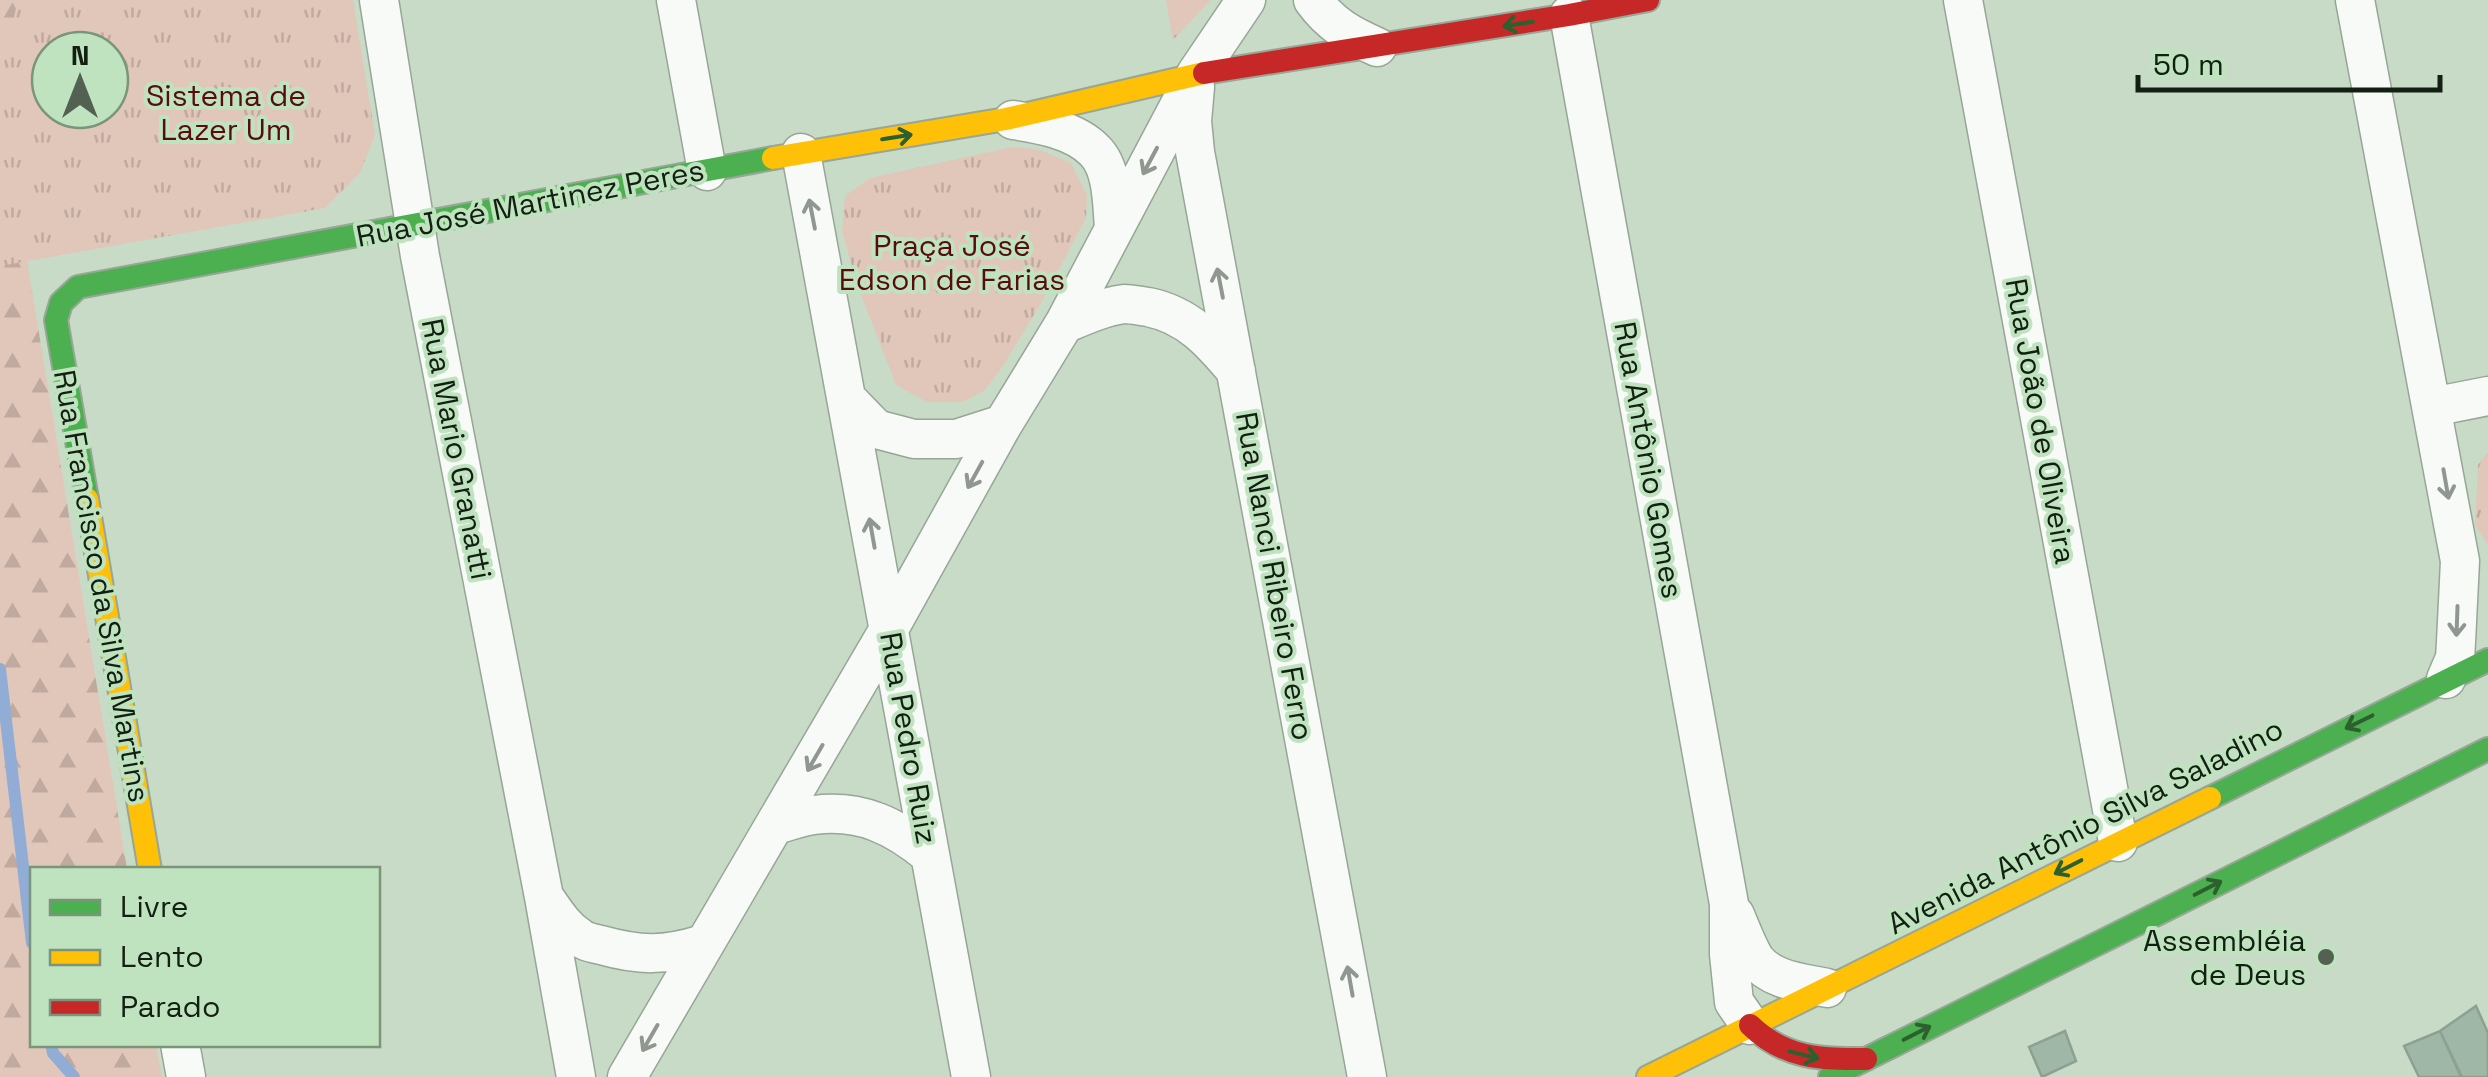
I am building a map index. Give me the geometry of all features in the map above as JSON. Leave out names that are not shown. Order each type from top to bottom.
[{"type":"street","name":"Rua Mario Granatti","points":[[378,0],[414,225],[576,1077]]},
{"type":"street","points":[[676,0],[706,170]]},
{"type":"street","points":[[627,1077],[1064,324],[1196,74],[1246,0]]},
{"type":"street","points":[[1314,0],[1324,16],[1342,31],[1377,47]]},
{"type":"street","name":"Rua José Martinez Peres","points":[[61,303],[78,288],[706,170],[1006,119],[1196,74],[1648,0]]},
{"type":"street","name":"Rua João de Oliveira","points":[[1964,0],[2118,842]]},
{"type":"street","points":[[2355,0],[2460,561],[2456,642],[2446,679]]},
{"type":"street","name":"Rua Antônio Gomes","points":[[1569,15],[1729,904],[1734,1002],[1750,1025]]},
{"type":"street","name":"Rua Nanci Ribeiro Ferro","points":[[1196,74],[1192,122],[1195,152],[1367,1077]]},
{"type":"street","name":"Rua José Martinez Peres","points":[[1006,119],[1058,130],[1096,152],[1111,193],[1114,228]]},
{"type":"street","name":"Rua Pedro Ruiz","points":[[801,153],[971,1077]]},
{"type":"street","name":"Rua Francisco da Silva Martins","points":[[61,303],[56,320],[149,867]]},
{"type":"street","points":[[1064,324],[1104,308],[1129,304],[1161,310],[1188,322],[1210,340],[1238,373]]},
{"type":"street","points":[[2432,407],[2488,396]]},
{"type":"street","points":[[847,399],[876,429],[914,438],[956,438],[1003,424]]},
{"type":"street","points":[[2460,561],[2488,598]]},
{"type":"street","name":"Avenida Antônio Silva Saladino","points":[[1648,1077],[2488,660]]},
{"type":"street","points":[[1830,1077],[1861,1068],[2488,749]]},
{"type":"street","points":[[776,826],[812,815],[838,814],[880,821],[930,855]]},
{"type":"street","name":"Rua Mario Granatti","points":[[544,897],[581,940],[625,952],[653,954],[704,944]]},
{"type":"street","name":"Rua Antônio Gomes","points":[[1729,904],[1762,966],[1801,984],[1827,988]]},
{"type":"street","name":"Rua Antônio Gomes","points":[[1691,1054],[1708,1024],[1729,954]]},
{"type":"street","points":[[1750,1025],[1794,1054],[1861,1068]]},
{"type":"street","points":[[181,1047],[186,1077]]},
{"type":"green space","points":[[0,0],[77,0],[61,30],[30,30],[30,87],[6,132],[127,867],[30,867],[30,1047],[156,1047],[162,1077],[0,1077]]},
{"type":"green space","name":"Sistema de Lazer Um","points":[[24,0],[353,0],[375,135],[360,173],[325,208],[0,266],[0,81],[16,8]]},
{"type":"green space","points":[[1166,0],[1211,0],[1173,40]]},
{"type":"green space","name":"Praça José Edson de Farias","points":[[1012,147],[1037,149],[1071,163],[1087,195],[1086,218],[1041,303],[985,390],[963,402],[927,402],[896,385],[858,287],[842,231],[845,196],[870,178]]},
{"type":"green space","points":[[2488,452],[2488,545],[2475,525],[2478,465]]},
{"type":"building","points":[[2476,1006],[2488,1033],[2488,1077],[2462,1077],[2440,1031]]},
{"type":"building","points":[[2065,1031],[2076,1061],[2042,1077],[2029,1047]]},
{"type":"building","points":[[2440,1031],[2461,1077],[2419,1077],[2404,1046]]},
{"type":"waterway","points":[[0,669],[30,926]]},
{"type":"waterway","points":[[52,1047],[74,1077]]},
{"type":"traffic: fast","points":[[87,499],[56,320],[61,303],[78,287],[773,158]]},
{"type":"traffic: fast","points":[[2210,798],[2488,660]]},
{"type":"traffic: fast","points":[[1830,1077],[2488,749]]},
{"type":"traffic: slow","points":[[773,158],[1006,119],[1204,73]]},
{"type":"traffic: slow","points":[[87,499],[149,867]]},
{"type":"traffic: slow","points":[[1648,1077],[2210,798]]},
{"type":"traffic: jam","points":[[1204,73],[1648,0]]},
{"type":"traffic: jam","points":[[1750,1025],[1790,1051],[1818,1057],[1866,1059]]},
{"type":"place","name":"Assembléia de Deus","points":[[2326,957]]}]
